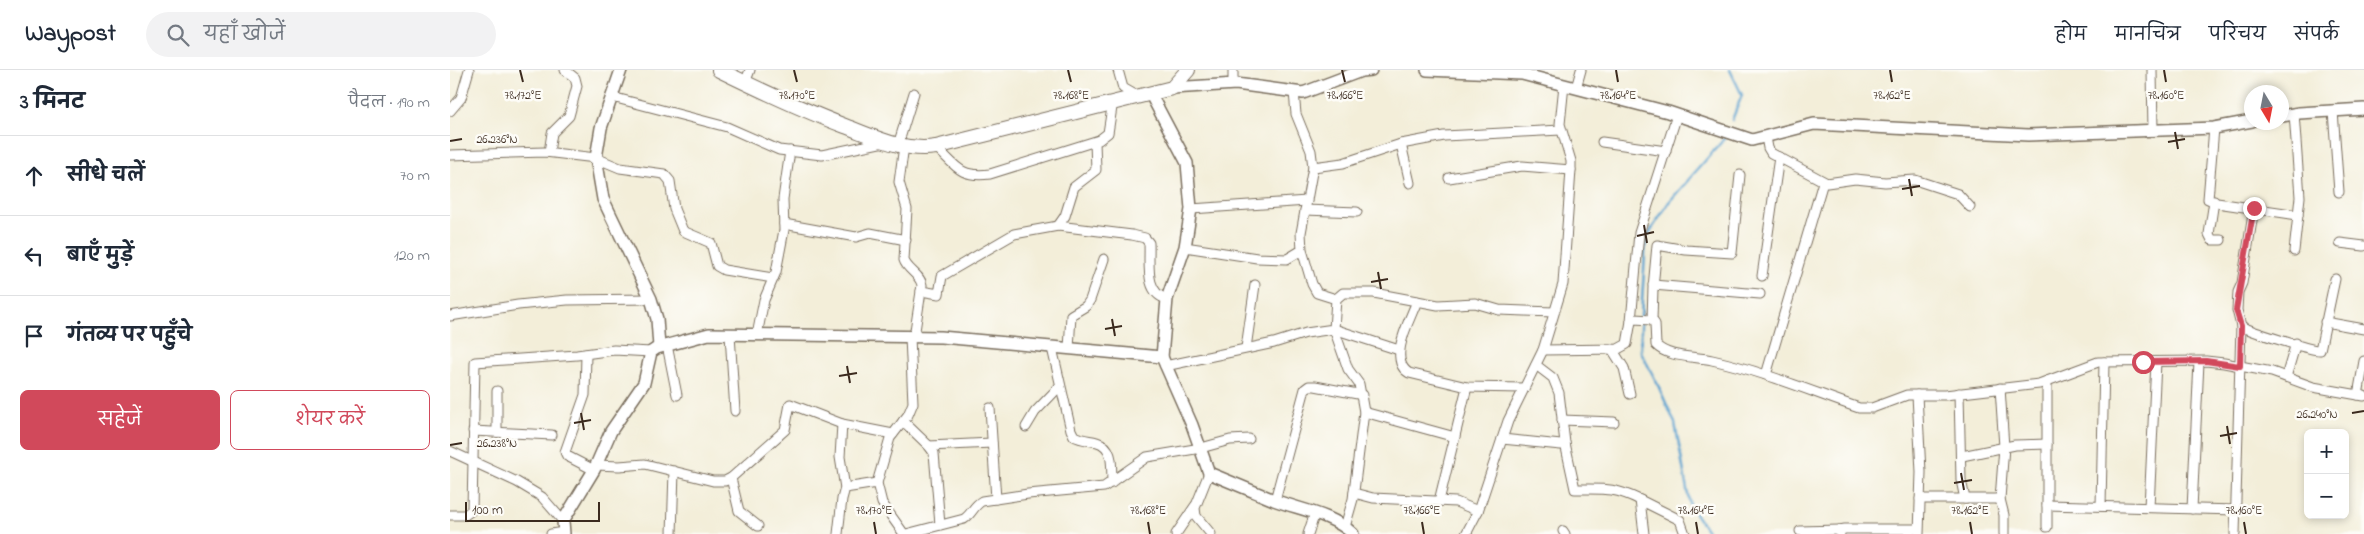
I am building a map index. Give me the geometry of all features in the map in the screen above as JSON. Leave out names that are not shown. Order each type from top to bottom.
[{"type":"main road","points":[[719,70],[747,76],[791,105],[896,144],[920,148],[936,147],[1113,101],[1172,88],[1188,70]]},
{"type":"street","points":[[450,111],[461,98],[468,70]]},
{"type":"street","points":[[549,152],[550,138],[568,116],[577,86],[575,78],[565,70]]},
{"type":"street","points":[[621,70],[601,128],[596,158],[603,199],[651,299],[657,319],[659,348],[677,395]]},
{"type":"street","points":[[1118,70],[1123,88],[1144,94],[1187,164],[1191,209],[1185,247],[1167,299],[1163,362],[1201,448],[1209,473],[1195,506],[1176,534]]},
{"type":"street","points":[[1233,70],[1233,84]]},
{"type":"street","points":[[1172,88],[1233,84],[1303,93],[1361,71],[1371,70]]},
{"type":"street","points":[[1427,70],[1522,74],[1678,115],[1752,140],[1814,124],[2028,134],[2214,128],[2244,122]]},
{"type":"street","points":[[1576,88],[1581,70]]},
{"type":"street","points":[[2152,70],[2153,131]]},
{"type":"street","points":[[1466,534],[1478,511],[1502,439],[1523,388],[1543,350],[1563,284],[1571,170],[1571,161],[1561,130],[1560,106],[1564,85]]},
{"type":"street","points":[[1294,92],[1296,114],[1309,144],[1312,167],[1301,233],[1302,250],[1312,284],[1317,293],[1336,299]]},
{"type":"street","points":[[914,93],[896,144],[899,182],[907,209],[904,260],[906,265],[921,280],[921,291],[912,337],[913,403],[903,421],[890,438],[877,483],[882,503],[905,534],[964,519],[970,516],[975,505],[996,499],[1104,487],[1147,457],[1201,448],[1230,440],[1249,439]]},
{"type":"street","points":[[612,97],[727,127],[779,150],[822,155],[896,144]]},
{"type":"street","points":[[936,147],[965,174],[975,176],[990,174],[1095,142],[1108,133],[1113,101]]},
{"type":"street","points":[[2289,114],[2364,109]]},
{"type":"street","points":[[2333,111],[2338,192]]},
{"type":"street","points":[[2294,113],[2300,197],[2294,251]]},
{"type":"street","points":[[1642,320],[1639,233],[1678,115]]},
{"type":"street","points":[[2214,128],[2208,199],[2298,215]]},
{"type":"street","points":[[1312,167],[1359,159],[1401,144],[1444,136],[1561,130]]},
{"type":"street","points":[[1766,137],[1768,148],[1779,157],[1827,184],[1855,179],[1885,182],[1915,180],[1958,194],[1970,207]]},
{"type":"street","points":[[1058,226],[1065,216],[1074,187],[1096,170],[1095,142]]},
{"type":"street","points":[[1602,142],[1666,151]]},
{"type":"street","points":[[1401,144],[1410,182]]},
{"type":"street","points":[[757,335],[764,300],[773,278],[784,224],[784,198],[790,151]]},
{"type":"street","points":[[450,155],[549,152],[596,158],[620,168],[664,174],[670,181],[674,209],[683,231],[711,243],[717,266],[724,270],[773,278]]},
{"type":"street","points":[[1762,276],[1779,157]]},
{"type":"street","points":[[1449,178],[1522,166],[1571,170]]},
{"type":"street","points":[[1543,350],[1612,349],[1624,347],[1642,320],[1653,285],[1657,245],[1686,250],[1732,253],[1740,175]]},
{"type":"street","points":[[1766,375],[1823,182]]},
{"type":"street","points":[[2214,201],[2209,234],[2212,240],[2221,240]]},
{"type":"street","points":[[1191,209],[1306,206],[1357,212]]},
{"type":"street","points":[[2235,534],[2241,326],[2236,310],[2254,208]]},
{"type":"street","points":[[784,224],[856,237],[870,233],[906,240]]},
{"type":"street","points":[[921,291],[939,294],[942,276],[1014,234],[1058,226],[1145,238],[1150,243],[1151,287],[1155,294],[1167,299]]},
{"type":"street","points":[[2340,243],[2364,246]]},
{"type":"street","points":[[1185,247],[1257,258],[1287,259],[1302,250]]},
{"type":"street","points":[[1069,349],[1071,315],[1086,306],[1090,300],[1104,260]]},
{"type":"street","points":[[2241,326],[2249,331],[2296,343],[2309,349],[2320,350],[2335,279]]},
{"type":"street","points":[[1246,348],[1255,285]]},
{"type":"street","points":[[1653,285],[1760,294]]},
{"type":"street","points":[[1336,299],[1343,294],[1374,293],[1438,305],[1474,303],[1499,310],[1554,312]]},
{"type":"street","points":[[450,316],[518,305],[567,300],[651,299]]},
{"type":"street","points":[[1209,473],[1275,500],[1315,513],[1349,530],[1364,412],[1363,395],[1359,384],[1345,362],[1334,329],[1336,299]]},
{"type":"street","points":[[1417,301],[1399,350],[1402,366],[1409,373],[1467,387],[1523,388]]},
{"type":"street","points":[[1642,320],[1655,324],[1656,345],[1659,349],[1712,360],[1766,375],[1859,408],[1872,408],[1907,395],[1959,393],[2039,384],[2098,362],[2199,362],[2240,366],[2286,377],[2313,387],[2361,395],[2364,361]]},
{"type":"street","points":[[2325,322],[2364,329]]},
{"type":"street","points":[[450,515],[470,514],[472,510],[475,362],[659,348],[709,334],[941,337],[1069,349],[1163,362],[1274,343],[1306,333],[1334,329],[1399,350]]},
{"type":"street","points":[[730,335],[735,411]]},
{"type":"street","points":[[2286,377],[2296,343]]},
{"type":"street","points":[[551,534],[564,529],[611,431],[644,383],[659,348]]},
{"type":"street","points":[[1052,348],[1059,387],[1074,436],[1082,440],[1098,442],[1106,447],[1110,452],[1112,483]]},
{"type":"street","points":[[1612,349],[1624,368],[1630,394]]},
{"type":"street","points":[[586,354],[586,396],[565,452],[567,456],[595,467],[645,464],[713,481],[725,481],[731,478],[785,430],[790,404],[842,424],[893,434]]},
{"type":"street","points":[[2101,506],[2104,362]]},
{"type":"street","points":[[2148,507],[2156,362]]},
{"type":"street","points":[[2192,509],[2199,362]]},
{"type":"street","points":[[1536,365],[1553,378],[1559,394],[1565,443],[1575,489],[1620,490],[1680,520],[1684,534]]},
{"type":"street","points":[[2047,381],[2047,527]]},
{"type":"street","points":[[1275,500],[1305,389],[1309,386],[1315,386],[1363,395]]},
{"type":"street","points":[[1026,427],[1035,412],[1059,387]]},
{"type":"street","points":[[1439,501],[1467,387]]},
{"type":"street","points":[[2000,388],[2004,447],[2000,499],[2004,534]]},
{"type":"street","points":[[497,391],[497,432]]},
{"type":"street","points":[[1959,393],[1962,456],[1961,480],[1965,499]]},
{"type":"street","points":[[1800,531],[1919,532],[1921,472],[1917,395]]},
{"type":"street","points":[[990,408],[996,499]]},
{"type":"street","points":[[1364,412],[1455,437]]},
{"type":"street","points":[[1562,420],[1614,422]]},
{"type":"street","points":[[903,421],[934,453],[940,525]]},
{"type":"street","points":[[838,534],[845,488],[840,457],[842,424]]},
{"type":"street","points":[[473,431],[552,435]]},
{"type":"street","points":[[1502,439],[1561,446],[1565,443]]},
{"type":"street","points":[[929,446],[992,443]]},
{"type":"street","points":[[1962,456],[1984,453],[2004,447],[2047,444]]},
{"type":"street","points":[[450,451],[517,482],[542,497],[564,529]]},
{"type":"street","points":[[672,534],[674,471]]},
{"type":"street","points":[[731,478],[739,511],[758,526]]},
{"type":"street","points":[[845,488],[877,483]]},
{"type":"street","points":[[1354,493],[1373,498],[1456,502],[1478,511]]},
{"type":"street","points":[[1920,500],[2000,499]]},
{"type":"street","points":[[1640,500],[1644,534]]},
{"type":"street","points":[[2047,505],[2236,510]]},
{"type":"street","points":[[1195,506],[1196,516],[1211,534]]},
{"type":"street","points":[[1308,534],[1315,513]]},
{"type":"waterway","points":[[1730,70],[1742,95],[1732,120]]},
{"type":"waterway","points":[[1641,316],[1646,238],[1669,202],[1725,138]]},
{"type":"waterway","points":[[1641,322],[1641,352],[1675,423],[1690,506],[1709,534]]},
{"type":"route","points":[[2143,362],[2206,361],[2240,366],[2241,326],[2236,310],[2254,208]]}]
